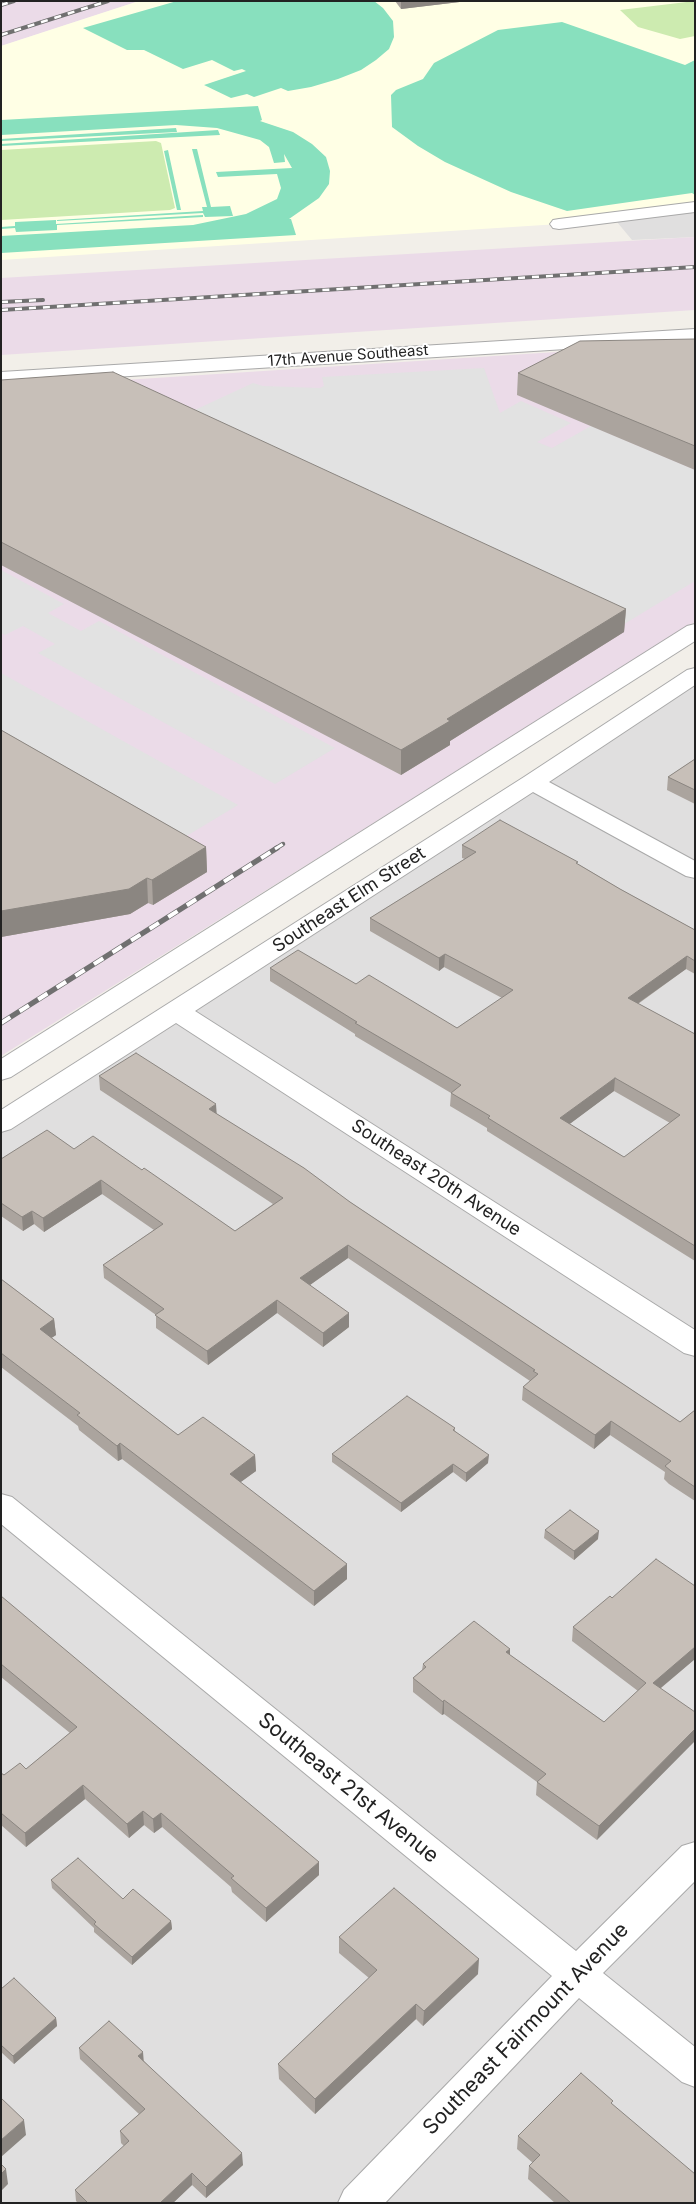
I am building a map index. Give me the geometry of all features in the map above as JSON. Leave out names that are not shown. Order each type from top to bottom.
[{"type":"street","points":[[559,224],[695,207]]},
{"type":"street","name":"17th Avenue Southeast","points":[[1,378],[695,335]]},
{"type":"street","points":[[1,1071],[695,631]]},
{"type":"street","name":"Southeast Elm Street","points":[[1,1123],[177,1012],[695,675]]},
{"type":"street","points":[[532,782],[695,870]]},
{"type":"street","name":"Southeast 20th Avenue","points":[[177,1012],[695,1345]]},
{"type":"street","name":"Southeast 21st Avenue","points":[[1,1506],[695,2070]]},
{"type":"street","name":"Southeast Fairmount Avenue","points":[[358,2203],[578,1974],[695,1857]]},
{"type":"shaded area","points":[[1,1],[139,1],[1,46]]},
{"type":"shaded area","points":[[139,1],[695,1],[695,207],[559,224],[1,260],[1,46]]},
{"type":"shaded area","points":[[695,212],[695,237],[632,240],[617,222]]},
{"type":"shaded area","points":[[695,237],[695,310],[1,355],[1,278]]},
{"type":"shaded area","points":[[695,343],[695,622],[1,1056],[1,388]]},
{"type":"shaded area","points":[[484,368],[500,413],[521,401],[571,423],[537,442],[552,448],[591,426],[695,470],[695,581],[616,629],[171,421],[253,383],[263,386],[320,388],[324,386],[322,377]]},
{"type":"shaded area","points":[[1,570],[64,604],[48,613],[81,631],[99,621],[335,748],[275,784],[38,653],[55,644],[23,626],[5,635],[1,633]]},
{"type":"shaded area","points":[[695,669],[695,2203],[1,2203],[1,1121]]},
{"type":"shaded area","points":[[1,673],[238,805],[175,843],[1,742]]},
{"type":"green space","points":[[177,1],[374,1],[383,8],[393,21],[394,37],[389,49],[376,60],[361,70],[338,79],[311,87],[288,91],[281,88],[254,97],[247,94],[231,98],[204,85],[246,71],[242,69],[234,71],[212,60],[183,69],[144,50],[127,50],[83,28]]},
{"type":"green space","points":[[695,1],[695,36],[680,39],[638,27],[620,10]]},
{"type":"green space","points":[[562,22],[685,65],[695,60],[695,195],[692,193],[567,211],[511,192],[445,162],[418,146],[392,127],[391,95],[396,90],[423,79],[434,63],[498,30]]},
{"type":"green space","points":[[258,106],[262,120],[260,121],[293,132],[312,144],[326,157],[330,171],[329,184],[319,198],[289,219],[291,219],[296,235],[1,253],[1,236],[193,225],[246,214],[277,199],[281,188],[277,174],[218,177],[216,172],[292,168],[284,154],[285,162],[274,163],[269,147],[260,140],[217,128],[176,125],[1,135],[1,120]]},
{"type":"green space","points":[[176,128],[177,132],[1,141],[1,139]]},
{"type":"green space","points":[[218,130],[220,135],[1,146],[1,144]]},
{"type":"green space","points":[[156,141],[161,143],[175,208],[170,210],[1,220],[1,150]]},
{"type":"green space","points":[[192,149],[197,149],[211,207],[230,206],[233,216],[205,217],[203,213],[57,221],[203,211],[202,207],[207,207]]},
{"type":"green space","points":[[168,150],[181,210],[177,210],[164,151]]},
{"type":"green space","points":[[203,215],[203,217],[57,225],[57,230],[16,232],[15,228],[1,229],[1,227],[15,226],[15,222],[56,220],[56,224]]},
{"type":"building","points":[[695,339],[695,446],[518,373],[580,341]]},
{"type":"building","points":[[113,372],[626,609],[447,719],[450,721],[401,750],[1,542],[1,380]]},
{"type":"building","points":[[1,730],[206,847],[152,880],[147,878],[129,889],[1,911]]},
{"type":"building","points":[[695,759],[695,790],[668,777]]},
{"type":"building","points":[[500,820],[578,862],[576,863],[620,889],[695,930],[695,961],[687,956],[628,998],[695,1034],[695,1246],[488,1118],[490,1116],[451,1093],[461,1085],[355,1023],[357,1022],[270,968],[298,950],[356,984],[369,975],[457,1028],[513,990],[445,954],[439,958],[370,918],[476,852],[462,845]],"holes":[[[615,1078],[680,1115],[624,1157],[560,1118]]]},
{"type":"building","points":[[136,1053],[216,1104],[209,1109],[304,1168],[350,1202],[680,1422],[695,1410],[695,1487],[665,1466],[671,1461],[611,1421],[595,1435],[523,1387],[538,1374],[533,1371],[535,1370],[348,1245],[300,1278],[349,1313],[323,1333],[277,1300],[207,1351],[155,1315],[164,1309],[103,1265],[163,1224],[101,1180],[43,1218],[32,1211],[22,1217],[1,1203],[1,1159],[47,1130],[74,1149],[93,1136],[142,1170],[144,1168],[235,1231],[283,1198],[99,1076]]},
{"type":"building","points":[[1,1279],[54,1319],[40,1329],[178,1435],[203,1417],[255,1455],[230,1474],[347,1564],[314,1591],[120,1443],[117,1446],[77,1415],[80,1413],[1,1353]]},
{"type":"building","points":[[407,1396],[455,1428],[453,1430],[489,1455],[466,1473],[453,1464],[401,1503],[332,1454]]},
{"type":"building","points":[[570,1510],[599,1531],[574,1551],[545,1530]]},
{"type":"building","points":[[656,1559],[695,1586],[695,1647],[653,1683],[695,1712],[695,1729],[599,1826],[537,1782],[546,1774],[444,1700],[443,1702],[413,1678],[426,1667],[423,1664],[474,1621],[510,1649],[506,1652],[604,1722],[646,1683],[573,1627],[610,1596],[612,1598]]},
{"type":"building","points":[[1,1596],[319,1862],[266,1908],[231,1878],[234,1876],[161,1813],[153,1819],[143,1811],[127,1824],[83,1785],[25,1833],[1,1813],[1,1773],[4,1775],[20,1763],[26,1769],[77,1727],[1,1664]]},
{"type":"building","points":[[78,1858],[123,1899],[133,1889],[171,1921],[132,1957],[94,1924],[96,1922],[51,1880]]},
{"type":"building","points":[[394,1888],[479,1959],[424,2011],[416,2004],[315,2099],[278,2064],[377,1970],[339,1937]]},
{"type":"building","points":[[14,1978],[56,2018],[13,2056],[1,2045],[1,1989]]},
{"type":"building","points":[[109,2021],[143,2052],[138,2056],[242,2153],[206,2187],[192,2173],[160,2203],[88,2203],[75,2190],[129,2141],[120,2131],[145,2109],[79,2048]]},
{"type":"building","points":[[581,2073],[613,2101],[611,2103],[695,2174],[695,2203],[571,2203],[529,2166],[540,2155],[518,2136]]},
{"type":"building","points":[[1,2098],[24,2120],[1,2140]]},
{"type":"building","points":[[1,2164],[6,2169],[1,2174]]},
{"type":"railway","points":[[1,5],[14,1]]},
{"type":"railway","points":[[1,35],[108,1]]},
{"type":"railway","points":[[1,310],[695,267]]},
{"type":"railway","points":[[1,302],[43,300]]},
{"type":"railway","points":[[275,849],[283,844]]},
{"type":"railway","points":[[1,1023],[277,848]]}]
